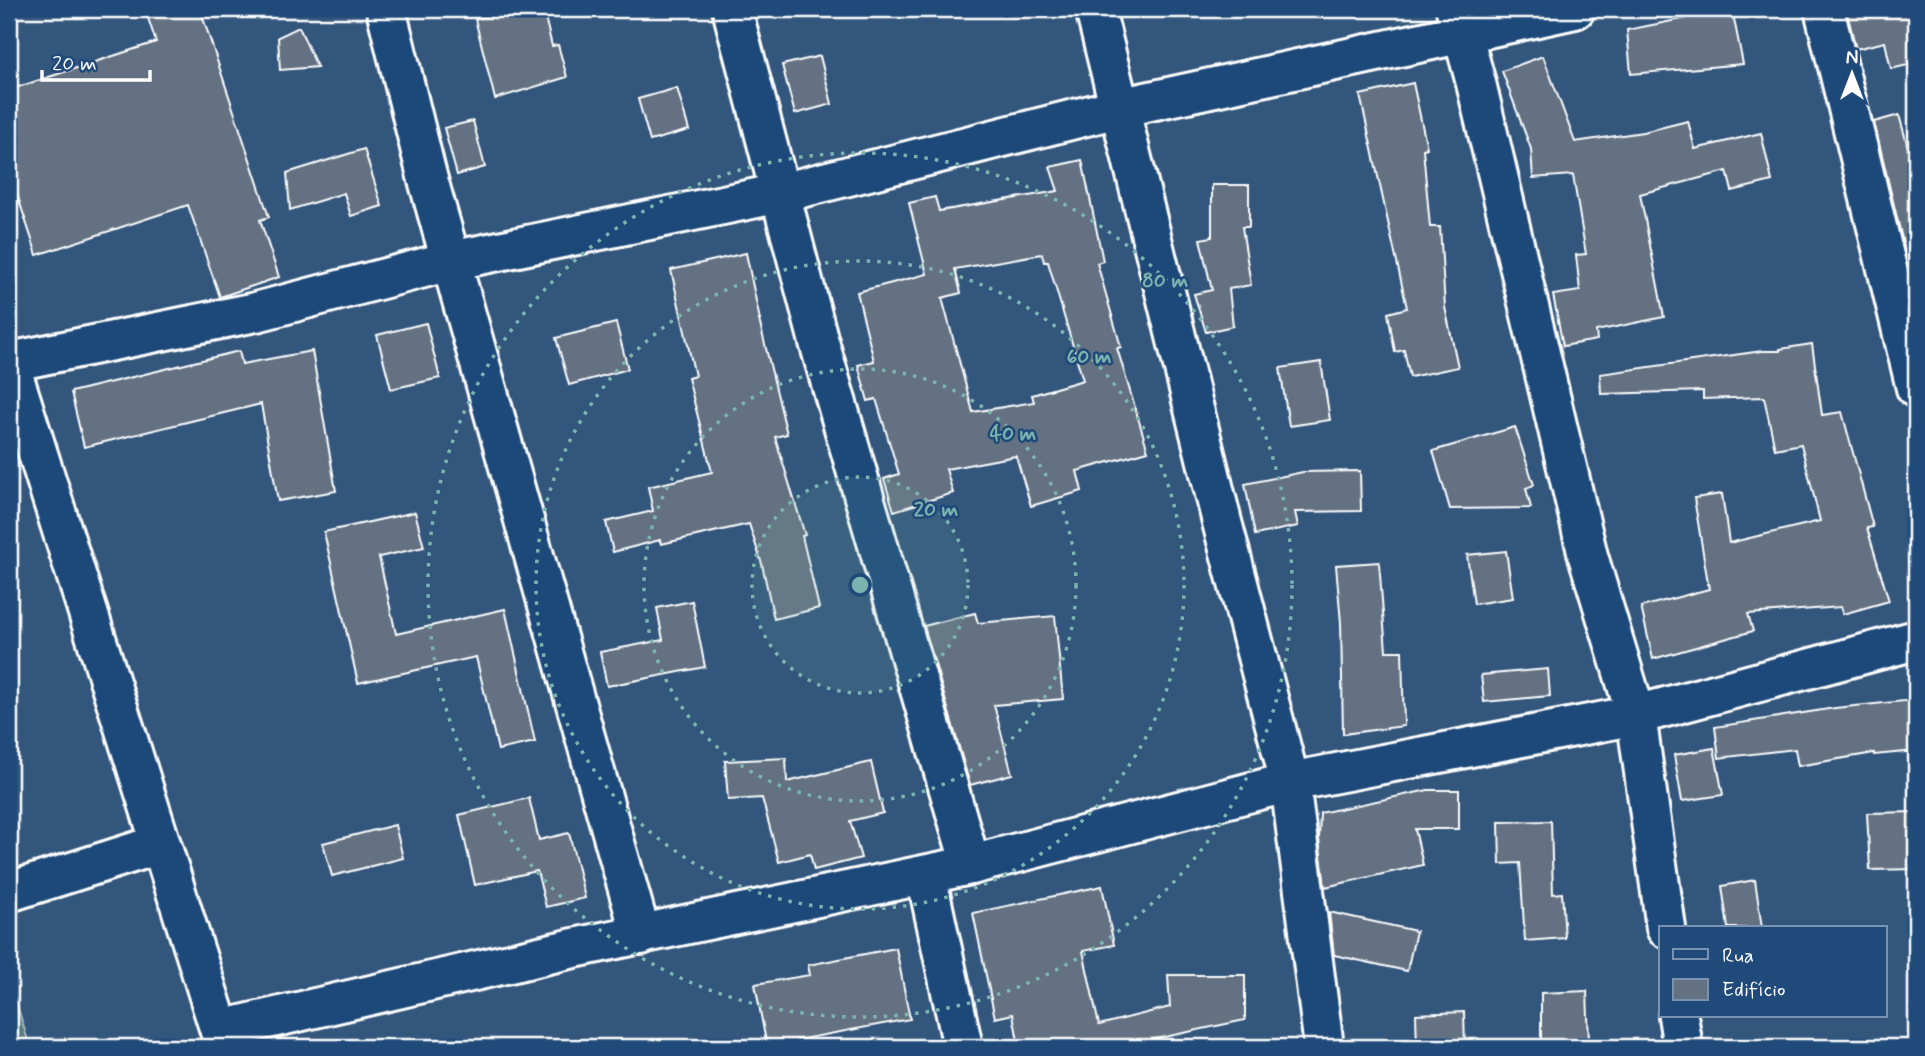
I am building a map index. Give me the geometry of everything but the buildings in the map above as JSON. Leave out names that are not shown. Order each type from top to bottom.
[{"type":"street","points":[[386,9],[450,261],[641,935]]},
{"type":"street","points":[[732,9],[819,342],[971,865]]},
{"type":"street","points":[[1095,9],[1222,522],[1290,782],[1324,1047]]},
{"type":"street","points":[[1575,9],[1460,21],[780,192],[450,261],[256,312],[9,362],[223,1038],[641,935],[971,865],[1290,782],[1636,715],[1916,640]]},
{"type":"street","points":[[1824,9],[1916,388]]},
{"type":"street","points":[[1460,21],[1588,556],[1636,715],[1666,926]]},
{"type":"street","points":[[9,892],[160,844]]},
{"type":"street","points":[[926,875],[963,1047]]},
{"type":"street","points":[[1678,1018],[1683,1047]]},
{"type":"green space","points":[[9,980],[30,1047],[9,1047]]}]
